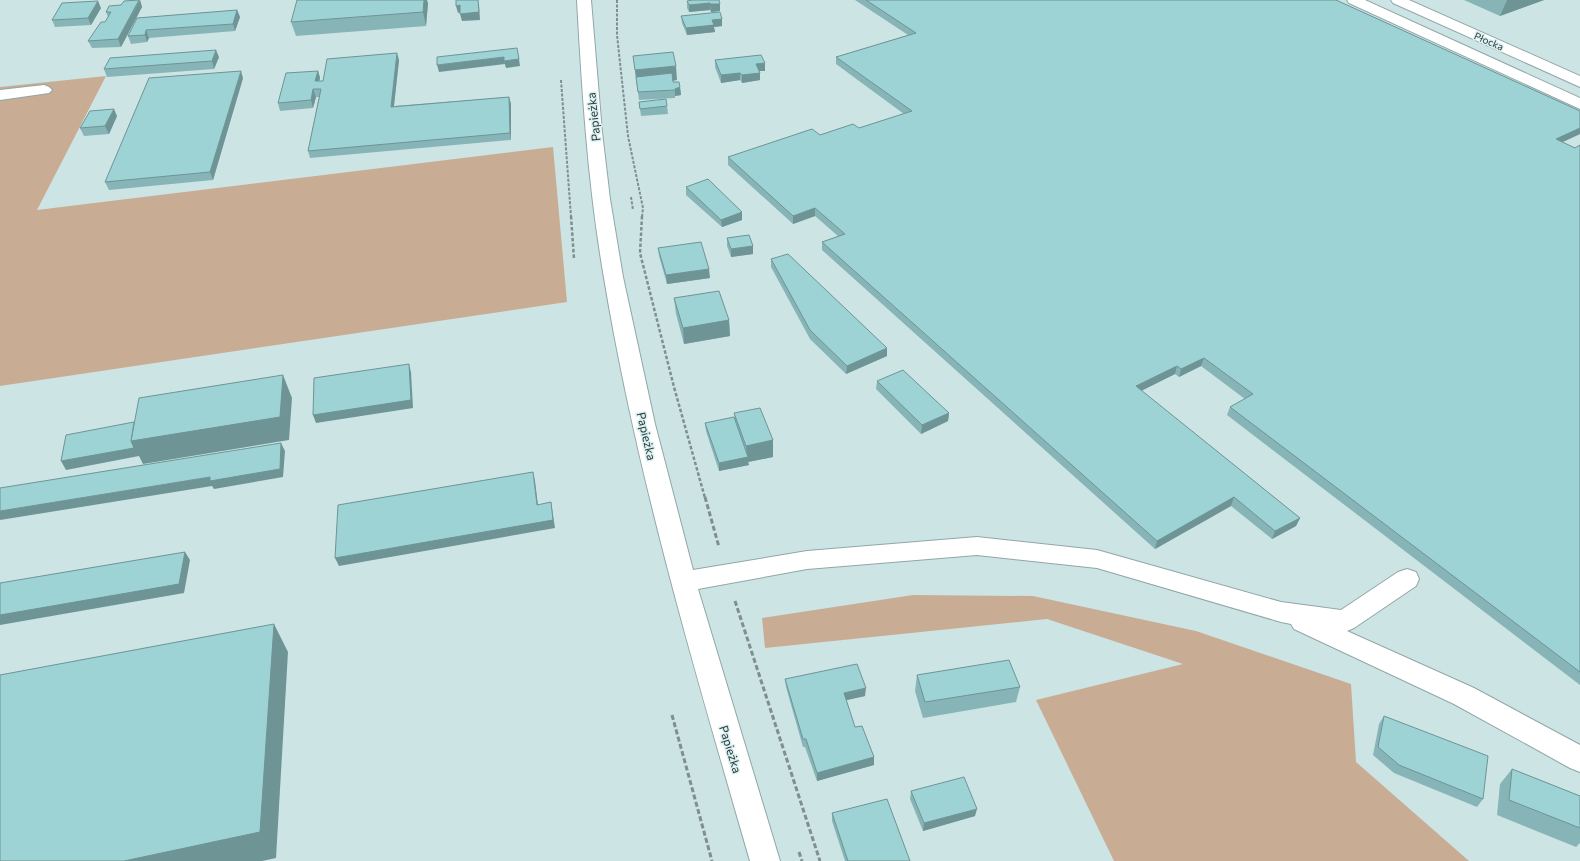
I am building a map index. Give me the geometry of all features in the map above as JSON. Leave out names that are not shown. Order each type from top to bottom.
[{"type":"street","name":"Papieżka","points":[[584,0],[589,78],[611,265],[647,439],[683,582],[710,679],[766,861]]},
{"type":"street","points":[[1354,0],[1580,104]]},
{"type":"street","name":"Płocka","points":[[1398,0],[1580,82]]},
{"type":"street","points":[[0,95],[44,90]]},
{"type":"street","points":[[683,582],[807,560],[977,546],[1097,559],[1281,612],[1345,622],[1407,579]]},
{"type":"street","points":[[1281,612],[1464,696],[1580,758]]},
{"type":"path","points":[[617,0],[617,35],[628,136],[643,208],[640,253],[674,387],[727,575],[820,861]]},
{"type":"path","points":[[560,80],[574,259]]},
{"type":"path","points":[[630,191],[633,213]]},
{"type":"path","points":[[672,715],[712,861]]},
{"type":"path","points":[[797,846],[802,861]]},
{"type":"shaded area","points":[[106,76],[37,210],[553,147],[567,302],[0,386],[0,87]]},
{"type":"shaded area","points":[[913,595],[1033,596],[1196,631],[1351,684],[1356,762],[1469,861],[1114,861],[1036,700],[1183,664],[1047,619],[765,648],[762,618]]},
{"type":"building","points":[[139,0],[118,39],[88,41],[101,22],[105,22],[111,12],[106,12],[109,6],[121,5],[124,1]]},
{"type":"building","points":[[297,0],[424,0],[423,12],[291,22]]},
{"type":"building","points":[[456,0],[478,0],[479,12],[460,14],[460,5],[456,6]]},
{"type":"building","points":[[719,0],[720,4],[710,3],[689,5],[687,1]]},
{"type":"building","points":[[866,0],[1336,0],[1580,111],[1580,128],[1556,139],[1575,148],[1580,145],[1580,672],[1230,407],[1253,394],[1204,358],[1181,369],[1177,366],[1136,386],[1300,518],[1275,531],[1234,497],[1157,541],[822,242],[845,234],[815,208],[793,216],[728,157],[812,129],[820,135],[853,124],[859,128],[912,111],[836,57],[916,33]]},
{"type":"building","points":[[98,1],[88,18],[52,20],[62,3]]},
{"type":"building","points":[[237,10],[233,24],[146,30],[145,35],[128,36],[137,18]]},
{"type":"building","points":[[720,12],[722,19],[712,20],[714,25],[686,28],[681,16]]},
{"type":"building","points":[[517,48],[519,59],[504,61],[504,57],[437,65],[437,57]]},
{"type":"building","points":[[216,50],[212,61],[104,69],[110,58]]},
{"type":"building","points":[[673,52],[676,66],[635,70],[633,56]]},
{"type":"building","points":[[397,53],[391,107],[509,97],[510,133],[308,151],[321,89],[313,89],[311,100],[278,103],[286,73],[318,71],[315,81],[323,81],[327,59]]},
{"type":"building","points":[[761,55],[765,63],[756,64],[760,73],[742,75],[740,73],[721,75],[715,60]]},
{"type":"building","points":[[241,71],[210,172],[105,182],[149,78]]},
{"type":"building","points":[[672,73],[673,82],[679,82],[680,87],[675,90],[638,92],[636,77]]},
{"type":"building","points":[[666,99],[667,106],[640,109],[639,102]]},
{"type":"building","points":[[114,109],[105,126],[80,128],[90,111]]},
{"type":"building","points":[[708,179],[742,212],[721,220],[686,187]]},
{"type":"building","points":[[749,235],[753,246],[731,249],[727,238]]},
{"type":"building","points":[[701,242],[709,269],[666,275],[658,248]]},
{"type":"building","points":[[788,254],[887,348],[847,366],[810,330],[771,259]]},
{"type":"building","points":[[719,291],[729,320],[683,328],[674,298]]},
{"type":"building","points":[[409,364],[411,400],[313,415],[314,378]]},
{"type":"building","points":[[903,370],[949,413],[922,425],[877,381]]},
{"type":"building","points":[[283,375],[280,417],[131,441],[139,398]]},
{"type":"building","points":[[760,408],[773,440],[746,446],[734,413]]},
{"type":"building","points":[[734,417],[748,457],[719,463],[705,423]]},
{"type":"building","points":[[134,422],[131,441],[134,448],[61,461],[66,435]]},
{"type":"building","points":[[281,443],[280,469],[210,481],[210,477],[0,511],[0,488]]},
{"type":"building","points":[[533,472],[537,505],[551,502],[553,520],[335,558],[338,505]]},
{"type":"building","points":[[185,552],[179,584],[0,615],[0,583]]},
{"type":"building","points":[[274,624],[260,832],[124,861],[0,861],[0,675]]},
{"type":"building","points":[[1009,660],[1020,687],[925,702],[917,675]]},
{"type":"building","points":[[857,664],[866,688],[844,693],[855,727],[862,726],[874,757],[817,773],[806,739],[803,739],[785,679]]},
{"type":"building","points":[[1384,716],[1488,756],[1483,799],[1399,765],[1378,747]]},
{"type":"building","points":[[1512,769],[1580,796],[1580,828],[1509,800]]},
{"type":"building","points":[[964,777],[977,809],[924,823],[911,791]]},
{"type":"building","points":[[887,799],[910,861],[848,861],[832,813]]}]
